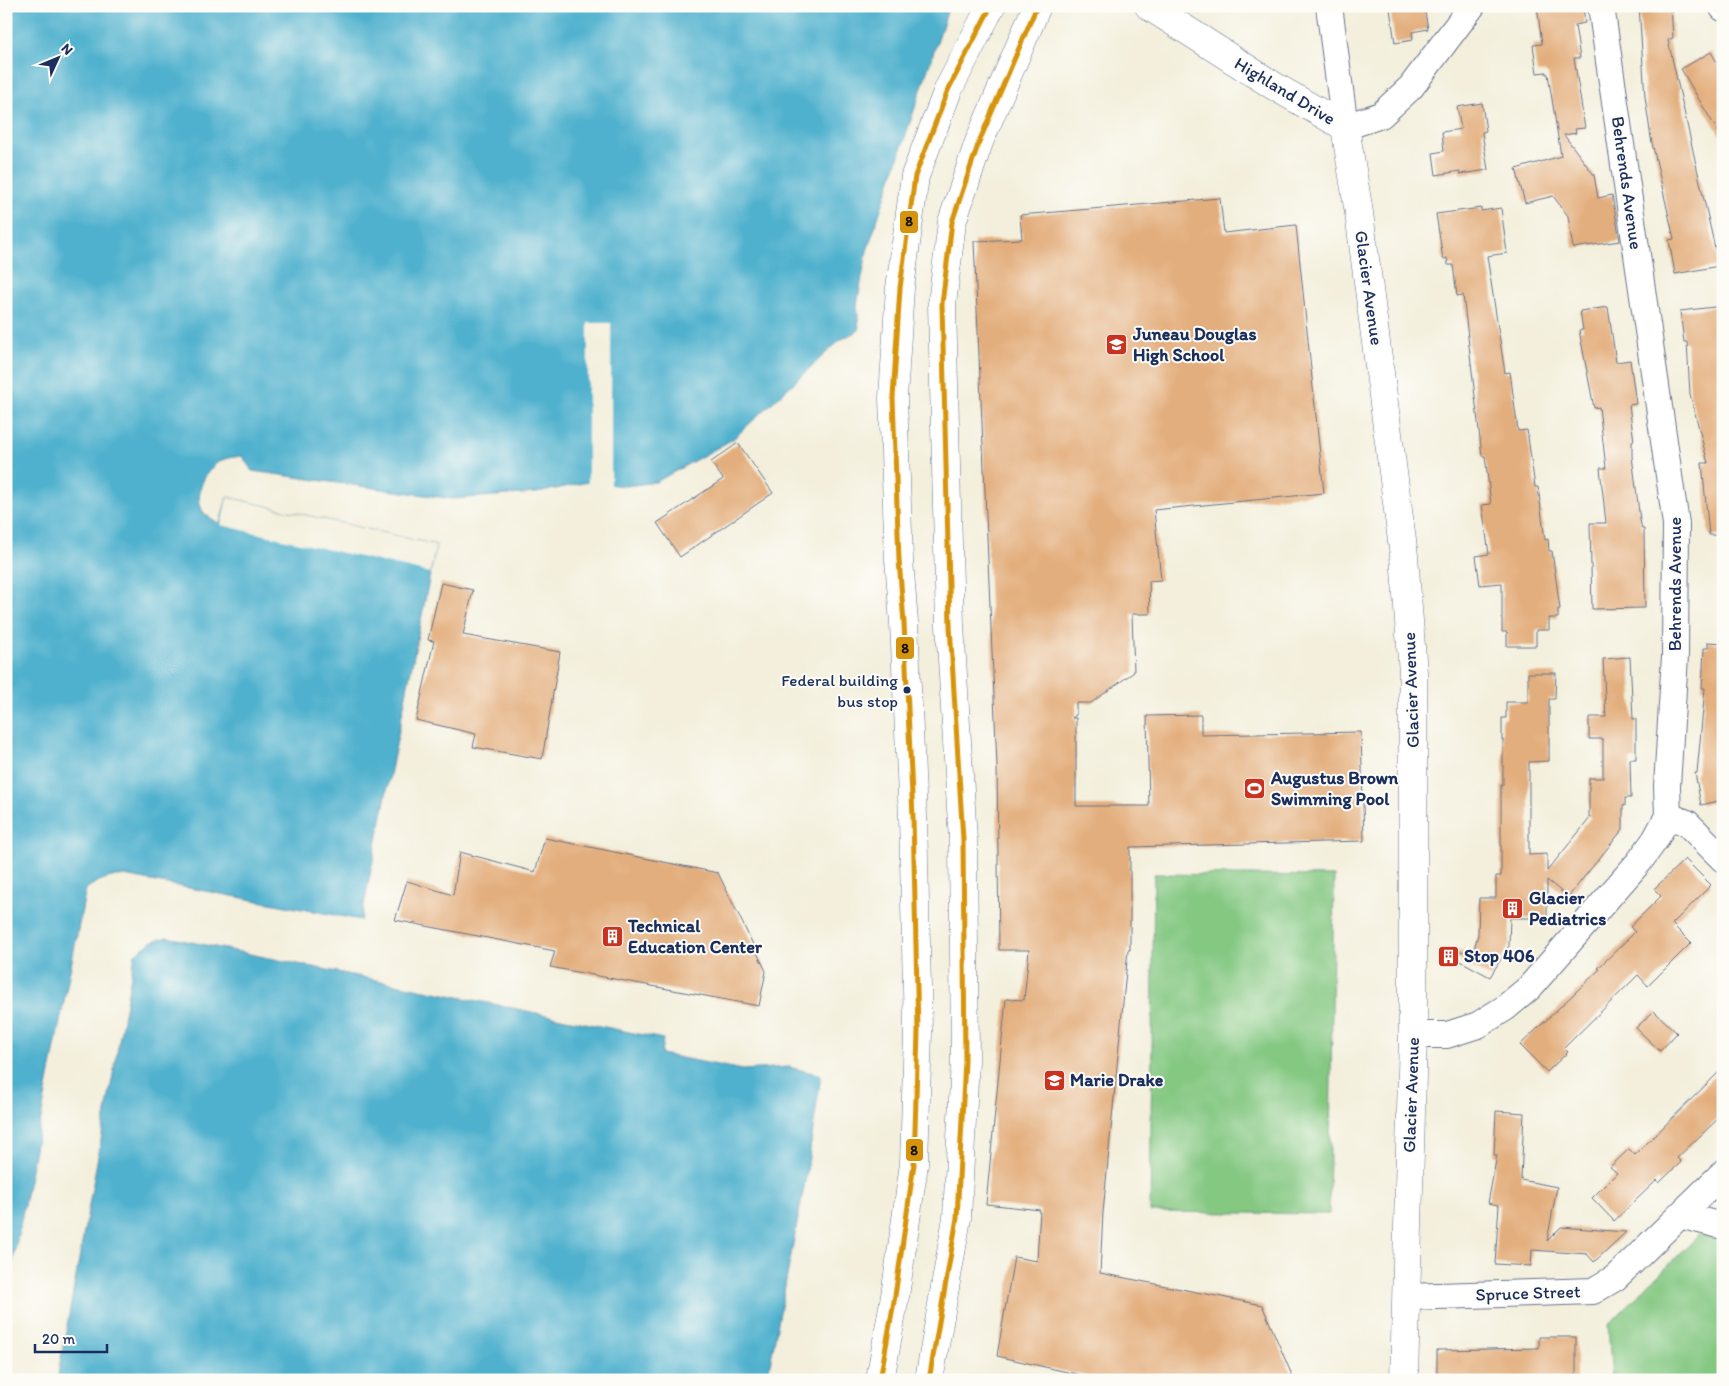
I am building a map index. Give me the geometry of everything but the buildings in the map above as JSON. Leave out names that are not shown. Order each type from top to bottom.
[{"type":"main road","points":[[880,1380],[895,1296],[914,1164],[918,1031],[913,807],[899,560],[893,398],[900,288],[915,176],[948,90],[991,6]]},
{"type":"main road","points":[[929,1380],[957,1218],[965,1060],[963,840],[950,626],[942,304],[952,222],[979,142],[1037,6]]},
{"type":"main road","name":"Highland Drive","points":[[1149,6],[1274,86],[1345,127]]},
{"type":"main road","name":"Glacier Avenue","points":[[1345,127],[1359,213],[1400,522],[1413,673],[1414,1035],[1404,1380]]},
{"type":"street","name":"Glacier Avenue","points":[[1328,6],[1345,127]]},
{"type":"street","name":"Highland Drive","points":[[1345,127],[1381,115],[1411,87],[1472,6]]},
{"type":"street","name":"Behrends Avenue","points":[[1601,6],[1676,524],[1675,656],[1667,786],[1668,816]]},
{"type":"street","points":[[1414,1035],[1447,1035],[1478,1026],[1505,1008],[1529,988],[1639,862],[1655,840],[1668,816],[1687,824],[1723,859]]},
{"type":"street","name":"Spruce Street","points":[[1407,1297],[1593,1291],[1615,1278],[1723,1173]]},
{"type":"street","points":[[1679,1215],[1723,1226]]},
{"type":"green space","points":[[1154,874],[1334,876],[1329,1214],[1150,1212]]},
{"type":"green space","points":[[1700,1234],[1723,1240],[1723,1380],[1612,1380],[1608,1325]]},
{"type":"water","points":[[6,6],[949,6],[867,251],[857,305],[859,330],[840,340],[733,439],[656,482],[626,486],[588,482],[537,493],[453,499],[252,471],[242,456],[224,459],[210,469],[202,483],[199,499],[204,513],[220,524],[227,497],[436,545],[361,920],[124,876],[104,879],[86,889],[6,1297]]},
{"type":"water","points":[[167,937],[663,1039],[661,1054],[743,1070],[789,1067],[821,1075],[806,1177],[767,1380],[57,1380],[135,954],[153,941]]},
{"type":"pier","points":[[588,323],[611,323],[612,487],[585,485],[588,482]]},
{"type":"pier","points":[[227,497],[436,545],[430,573],[221,525]]},
{"type":"transit line","name":"8","points":[[880,1380],[895,1296],[914,1164],[918,1031],[913,817],[904,623],[899,560],[893,398],[900,288],[915,176],[948,90],[991,6]]},
{"type":"transit line","name":"8","points":[[929,1380],[957,1218],[965,1060],[963,840],[950,626],[942,304],[952,222],[979,142],[1037,6]]},
{"type":"place","name":"Juneau Douglas High School","points":[[1117,344]]},
{"type":"place","name":"Federal building bus stop","points":[[907,690]]},
{"type":"place","name":"Augustus Brown Swimming Pool","points":[[1255,788]]},
{"type":"place","name":"Glacier Pediatrics","points":[[1513,908]]},
{"type":"place","name":"Technical Education Center","points":[[612,936]]},
{"type":"place","name":"Stop 406","points":[[1448,956]]},
{"type":"place","name":"Marie Drake","points":[[1054,1080]]}]
